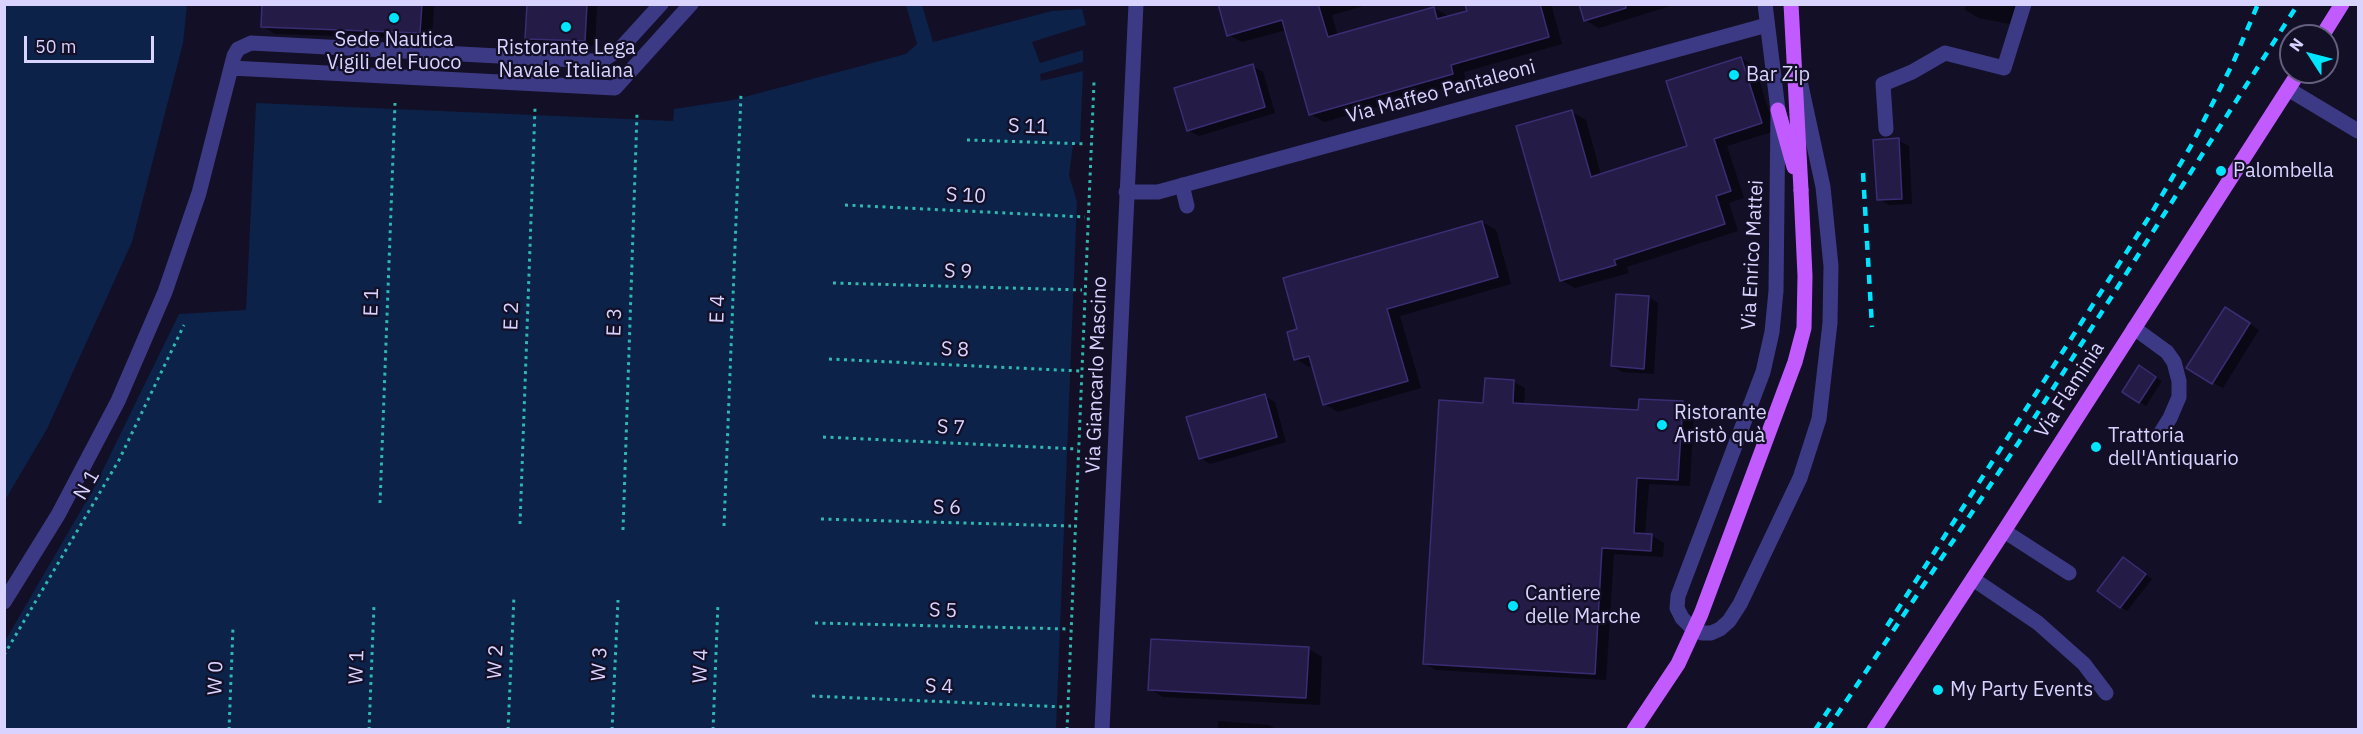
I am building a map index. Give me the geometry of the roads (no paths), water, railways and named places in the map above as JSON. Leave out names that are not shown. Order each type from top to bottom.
[{"type":"main road","points":[[1634,729],[1678,664],[1701,614],[1795,362],[1804,328],[1805,276],[1791,4]]},
{"type":"main road","points":[[2330,24],[2343,4]]},
{"type":"main road","name":"Via Flaminia","points":[[1874,729],[2291,84]]},
{"type":"main road","points":[[1778,110],[1801,190]]},
{"type":"street","points":[[4,602],[58,515],[118,401],[165,292],[199,193],[238,49],[251,43],[594,61],[606,58],[620,49],[661,4]]},
{"type":"street","points":[[231,68],[615,88],[691,4]]},
{"type":"street","name":"Via Giancarlo Mascino","points":[[1130,4],[1133,23]]},
{"type":"street","name":"Via Giancarlo Mascino","points":[[1102,729],[1133,23],[1136,4]]},
{"type":"street","name":"Via Enrico Mattei","points":[[1694,630],[1687,625],[1677,608],[1678,596],[1763,372],[1772,332],[1776,291],[1778,110],[1765,4]]},
{"type":"street","points":[[1886,129],[1882,84],[1912,72],[1945,53],[2004,68],[2024,4]]},
{"type":"street","name":"Via Maffeo Pantaleoni","points":[[1126,192],[1158,192],[1182,186],[1767,25]]},
{"type":"street","points":[[1626,729],[1694,630],[1711,633],[1729,621],[1740,603],[1800,478],[1819,419],[1830,323],[1831,266],[1821,177],[1795,60]]},
{"type":"street","points":[[2288,89],[2358,131]]},
{"type":"street","points":[[1182,186],[1187,207]]},
{"type":"street","points":[[2134,328],[2167,352],[2174,362],[2179,381],[2179,397],[2160,434]]},
{"type":"street","points":[[2004,531],[2069,573]]},
{"type":"street","points":[[1973,579],[2037,623],[2084,664],[2106,693]]},
{"type":"water","points":[[5,4],[187,5],[183,43],[132,242],[47,429],[5,500]]},
{"type":"water","points":[[906,5],[922,5],[933,42],[1052,11],[1082,9],[1086,25],[1032,42],[1040,63],[1083,50],[1083,62],[1040,74],[1041,81],[1083,71],[1080,143],[1073,145],[1069,175],[1077,202],[1056,729],[5,729],[5,641],[94,488],[179,314],[246,310],[256,103],[673,121],[674,109],[733,100],[906,54],[917,44]]},
{"type":"railway","points":[[1887,626],[2151,214],[2192,144],[2233,63],[2258,4]]},
{"type":"railway","points":[[1827,730],[2019,442],[2298,4]]},
{"type":"railway","points":[[1863,173],[1872,327]]},
{"type":"railway","points":[[1815,730],[1834,702]]},
{"type":"place","name":"Sede Nautica Vigili del Fuoco","points":[[394,18]]},
{"type":"place","name":"Ristorante Lega Navale Italiana","points":[[566,27]]},
{"type":"place","name":"Bar Zip","points":[[1734,75]]},
{"type":"place","name":"Palombella","points":[[2221,171]]},
{"type":"place","name":"Ristorante Aristò quà","points":[[1662,425]]},
{"type":"place","name":"Trattoria dell'Antiquario","points":[[2096,447]]},
{"type":"place","name":"Cantiere delle Marche","points":[[1513,606]]},
{"type":"place","name":"My Party Events","points":[[1938,690]]}]
